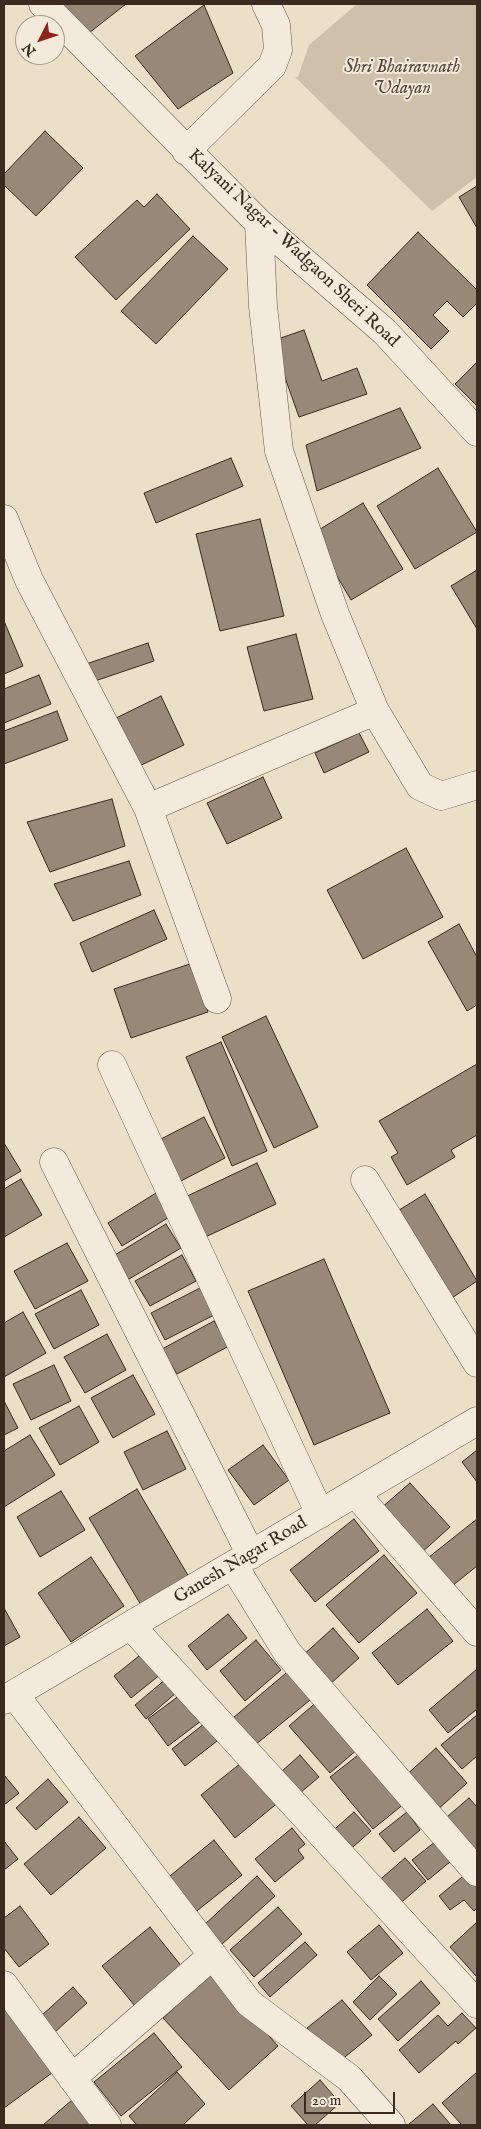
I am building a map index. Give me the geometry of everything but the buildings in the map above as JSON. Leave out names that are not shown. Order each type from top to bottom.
[{"type":"street","name":"Kalyani Nagar - Wadgaon Sheri Road","points":[[43,4],[259,223],[385,332],[477,432]]},
{"type":"street","points":[[186,151],[272,66],[278,50],[276,25],[266,4]]},
{"type":"street","points":[[259,223],[263,306],[279,451],[335,614],[375,711],[420,786],[441,796],[477,785]]},
{"type":"street","points":[[4,519],[29,580],[148,808],[217,999]]},
{"type":"street","points":[[148,808],[375,711]]},
{"type":"street","points":[[112,1065],[320,1514]]},
{"type":"street","points":[[54,1162],[287,1652],[477,1872]]},
{"type":"street","points":[[365,1180],[477,1363]]},
{"type":"street","name":"Ganesh Nagar Road","points":[[9,1697],[477,1421]]},
{"type":"street","points":[[355,1493],[477,1632]]},
{"type":"street","points":[[131,1626],[477,2004]]},
{"type":"street","points":[[9,1697],[214,1955],[249,2003],[349,2078],[392,2125]]},
{"type":"street","points":[[72,2078],[214,1955]]},
{"type":"street","points":[[4,1985],[107,2125]]},
{"type":"green space","name":"Shri Bhairavnath Udayan","points":[[357,4],[477,4],[477,177],[432,211],[295,77],[298,77],[309,45]]}]
